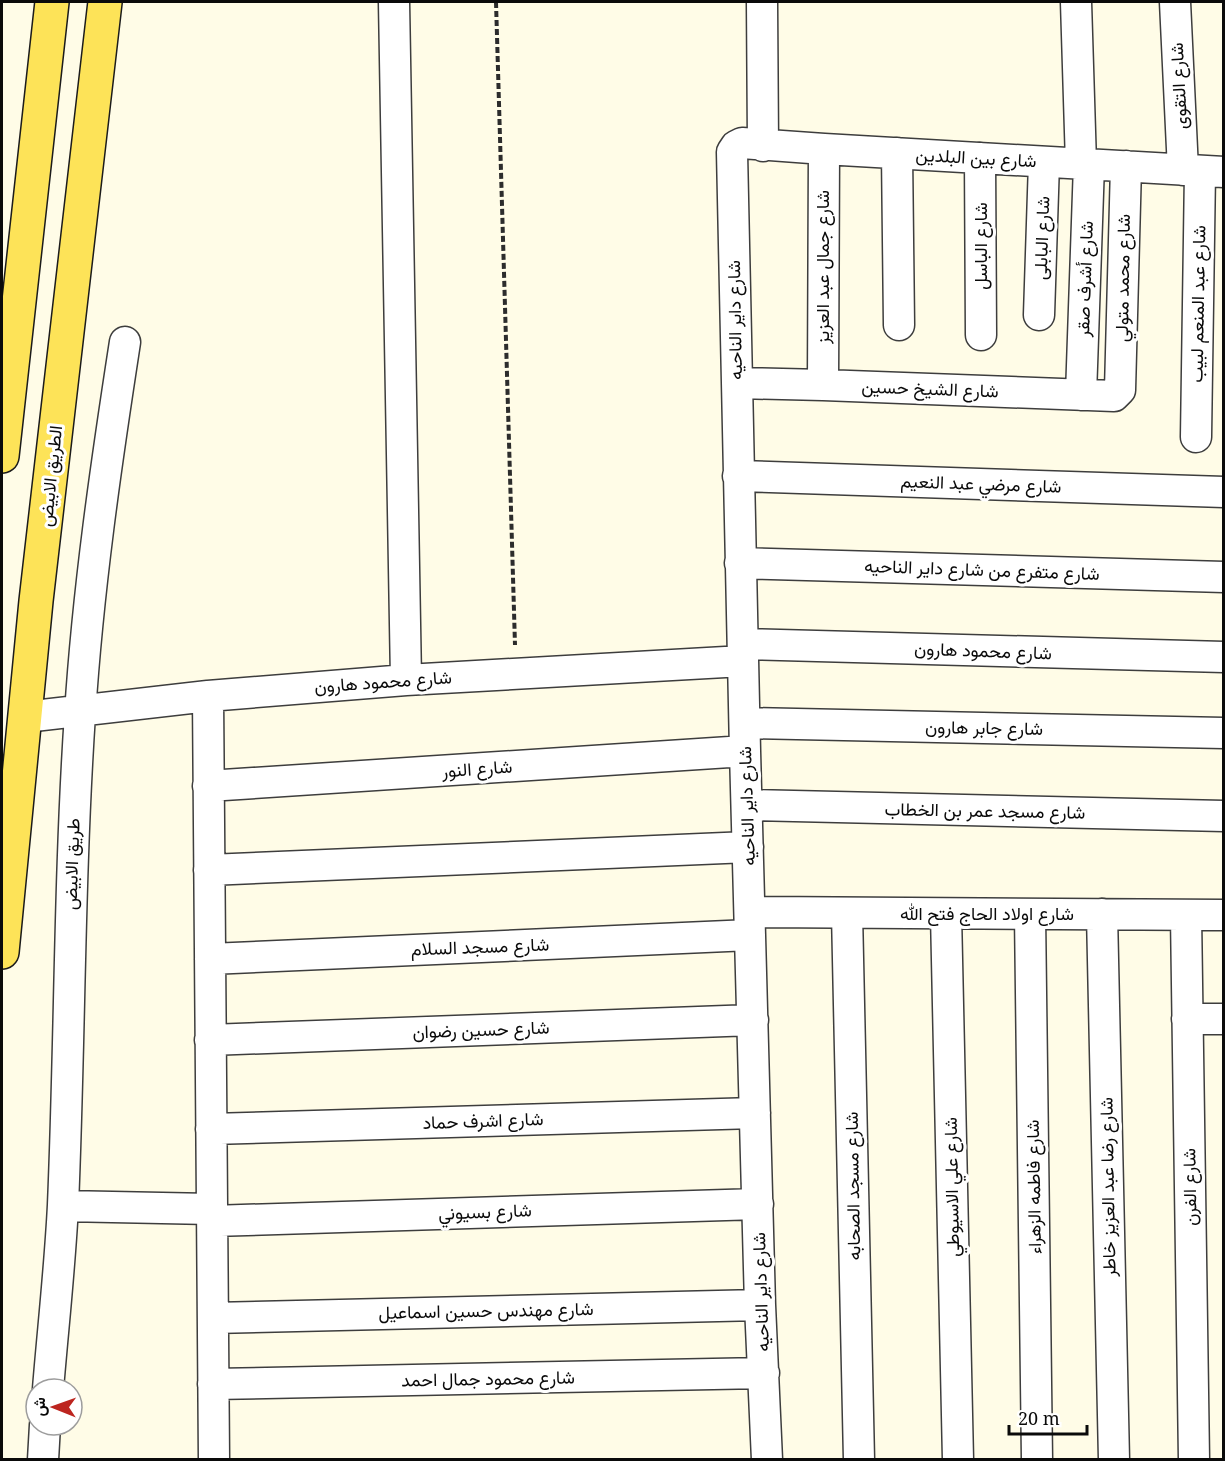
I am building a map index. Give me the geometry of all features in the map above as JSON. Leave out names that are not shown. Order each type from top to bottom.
[{"type":"main road","points":[[2,456],[52,2]]},
{"type":"main road","name":"الطريق الابيض","points":[[2,952],[36,601],[105,2]]},
{"type":"street","points":[[394,2],[406,680]]},
{"type":"street","points":[[762,2],[763,146]]},
{"type":"street","name":"شارع أشرف صقر","points":[[1076,2],[1085,164],[1081,395]]},
{"type":"street","name":"شارع التقوى","points":[[1175,2],[1202,171]]},
{"type":"street","name":"شارع بين البلدين","points":[[732,152],[742,143],[1202,171]]},
{"type":"street","name":"شارع جمال عبد العزيز","points":[[823,385],[824,149]]},
{"type":"street","name":"شارع داير الناحيه","points":[[732,152],[740,563],[760,1305],[767,1460]]},
{"type":"street","points":[[897,153],[899,325]]},
{"type":"street","name":"شارع الباسل","points":[[980,158],[981,335]]},
{"type":"street","name":"شارع البابلى","points":[[1039,315],[1044,162]]},
{"type":"street","name":"شارع محمد متولي","points":[[1120,390],[1126,166]]},
{"type":"street","name":"شارع عبد المنعم لبيب","points":[[1196,437],[1202,171]]},
{"type":"street","name":"طريق الابيض","points":[[49,1377],[63,1206],[73,826],[80,711],[95,554],[125,342]]},
{"type":"street","name":"شارع الشيخ حسين","points":[[736,383],[1114,396],[1120,390]]},
{"type":"street","name":"شارع مرضي عبد النعيم","points":[[738,476],[1224,492]]},
{"type":"street","name":"شارع متفرع من شارع داير الناحيه","points":[[740,563],[1224,577]]},
{"type":"street","name":"شارع محمود هارون","points":[[25,717],[208,696],[515,673],[743,652],[1224,657]]},
{"type":"street","points":[[208,696],[214,1460]]},
{"type":"street","name":"شارع جابر هارون","points":[[745,737],[1224,733]]},
{"type":"street","name":"شارع النور","points":[[208,786],[745,737]]},
{"type":"street","name":"شارع مسجد عمر بن الخطاب","points":[[747,805],[1224,816]]},
{"type":"street","points":[[209,870],[748,847]]},
{"type":"street","name":"شارع اولاد الحاج فتح الله","points":[[750,924],[847,913],[1224,915]]},
{"type":"street","name":"شارع مسجد الصحابه","points":[[847,913],[859,1460]]},
{"type":"street","name":"شارع علي الاسيوطي","points":[[946,914],[958,1460]]},
{"type":"street","name":"شارع فاطمه الزهراء","points":[[1030,914],[1037,1460]]},
{"type":"street","name":"شارع رضا عبد العزيز خاطر","points":[[1102,914],[1114,1460]]},
{"type":"street","name":"شارع الفرن","points":[[1186,915],[1194,1460]]},
{"type":"street","name":"شارع مسجد السلام","points":[[210,959],[750,924]]},
{"type":"street","points":[[1187,1019],[1224,1019]]},
{"type":"street","name":"شارع حسين رضوان","points":[[210,1040],[753,1020]]},
{"type":"street","name":"شارع اشرف حماد","points":[[211,1129],[755,1113]]},
{"type":"street","name":"شارع بسيوني","points":[[63,1206],[212,1215],[758,1204]]},
{"type":"street","name":"شارع مهندس حسين اسماعيل","points":[[213,1318],[760,1305]]},
{"type":"street","name":"شارع محمود جمال احمد","points":[[213,1384],[764,1373]]},
{"type":"street","points":[[43,1460],[44,1437]]},
{"type":"path","points":[[496,2],[515,673]]}]
